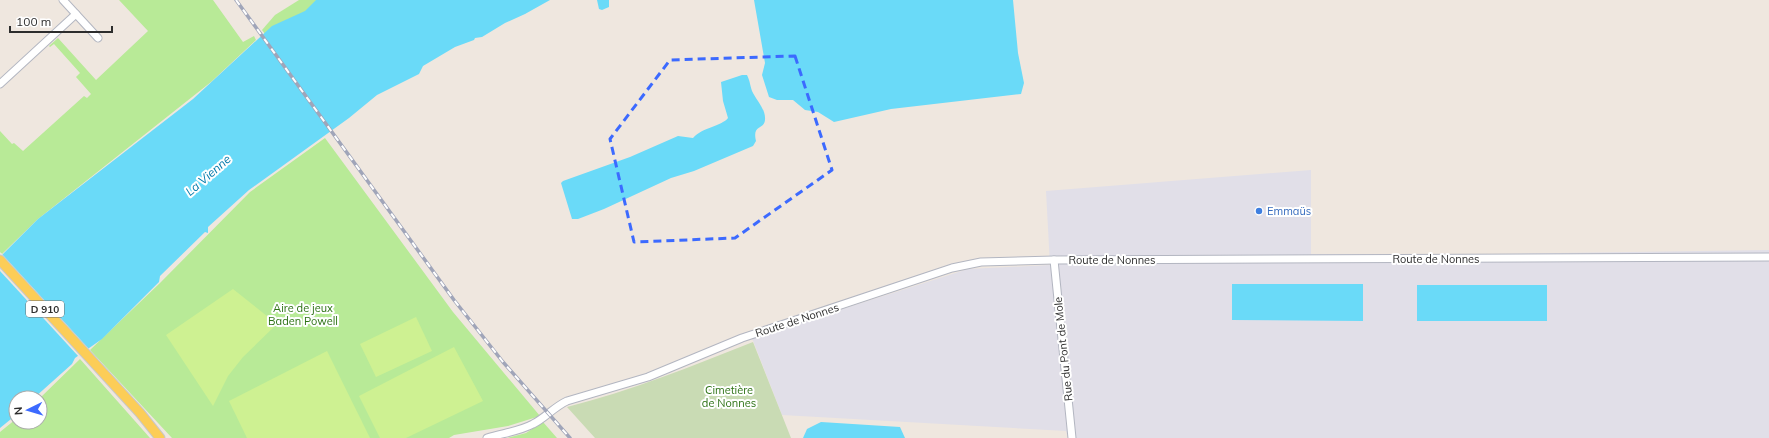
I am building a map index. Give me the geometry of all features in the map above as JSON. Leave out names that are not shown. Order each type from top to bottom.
[{"type":"main road","name":"D 910","points":[[0,260],[140,413],[160,438]]},
{"type":"main road","name":"D 910","points":[[140,413],[167,438]]},
{"type":"street","points":[[63,0],[98,38]]},
{"type":"street","points":[[0,84],[76,14]]},
{"type":"street","name":"Route de Nonnes","points":[[487,438],[528,427],[539,421],[555,407],[567,401],[648,377],[742,338],[952,268],[981,262],[1054,260],[1769,257]]},
{"type":"street","name":"Rue du Pont de Mole","points":[[1054,260],[1072,438]]},
{"type":"highlighted area","points":[[795,56],[832,170],[735,238],[634,242],[610,139],[670,60]]},
{"type":"shaded area","points":[[1311,170],[1311,254],[1493,254],[1769,250],[1769,438],[1068,438],[1066,431],[782,415],[752,338],[968,269],[1050,265],[1046,191]]},
{"type":"green space","points":[[119,0],[213,0],[243,42],[254,36],[256,40],[211,82],[38,219],[2,254],[0,252],[0,131],[12,144],[14,143],[23,151],[84,96],[87,98],[91,94],[76,77],[80,73],[54,44],[50,47],[49,46],[58,38],[96,80],[148,31]]},
{"type":"green space","points":[[299,0],[318,0],[308,11],[265,34],[262,30],[275,15]]},
{"type":"green space","name":"Aire de jeux Baden Powell","points":[[325,138],[453,312],[540,416],[508,426],[454,435],[449,438],[172,438],[90,350],[160,283],[250,192]]},
{"type":"green space","points":[[233,289],[277,324],[243,357],[228,376],[213,406],[166,335]]},
{"type":"green space","points":[[416,317],[432,351],[376,377],[360,344]]},
{"type":"green space","name":"Cimetière de Nonnes","points":[[753,342],[791,438],[595,438],[567,407],[638,386]]},
{"type":"green space","points":[[454,347],[483,401],[406,438],[380,438],[359,396]]},
{"type":"green space","points":[[327,351],[370,438],[247,438],[229,401]]},
{"type":"green space","points":[[80,359],[150,438],[0,438],[0,432],[8,426],[8,430],[48,430],[48,390]]},
{"type":"green space","points":[[543,422],[557,438],[507,438],[526,433]]},
{"type":"water","name":"La Vienne","points":[[316,0],[550,0],[505,23],[482,37],[475,38],[474,40],[455,47],[423,66],[419,74],[377,95],[349,118],[249,190],[208,227],[208,233],[205,232],[160,276],[159,282],[102,339],[75,358],[72,364],[43,390],[8,390],[8,422],[0,428],[0,257],[38,219],[193,99],[272,26],[305,11]]},
{"type":"water","points":[[597,0],[609,0],[609,7],[602,10],[599,9]]},
{"type":"water","points":[[754,0],[1013,0],[1018,53],[1024,83],[1021,94],[891,109],[834,122],[818,112],[805,110],[793,100],[777,100],[769,97],[762,75],[765,63]]},
{"type":"water","points":[[742,75],[747,75],[752,91],[765,116],[763,125],[756,132],[756,141],[753,146],[694,171],[671,178],[604,209],[578,219],[572,219],[561,183],[563,181],[630,157],[678,136],[693,138],[702,131],[725,121],[728,118],[723,101],[721,82]]},
{"type":"water","points":[[1232,284],[1363,284],[1363,321],[1232,320]]},
{"type":"water","points":[[1417,285],[1547,285],[1547,321],[1417,321]]},
{"type":"water","points":[[821,422],[900,427],[905,438],[803,438],[807,429]]},
{"type":"pier","points":[[1,253],[89,349],[79,357],[0,271]]},
{"type":"railway","points":[[236,0],[454,300],[503,362],[570,438]]},
{"type":"place","name":"Emmaüs","points":[[1259,211]]}]
